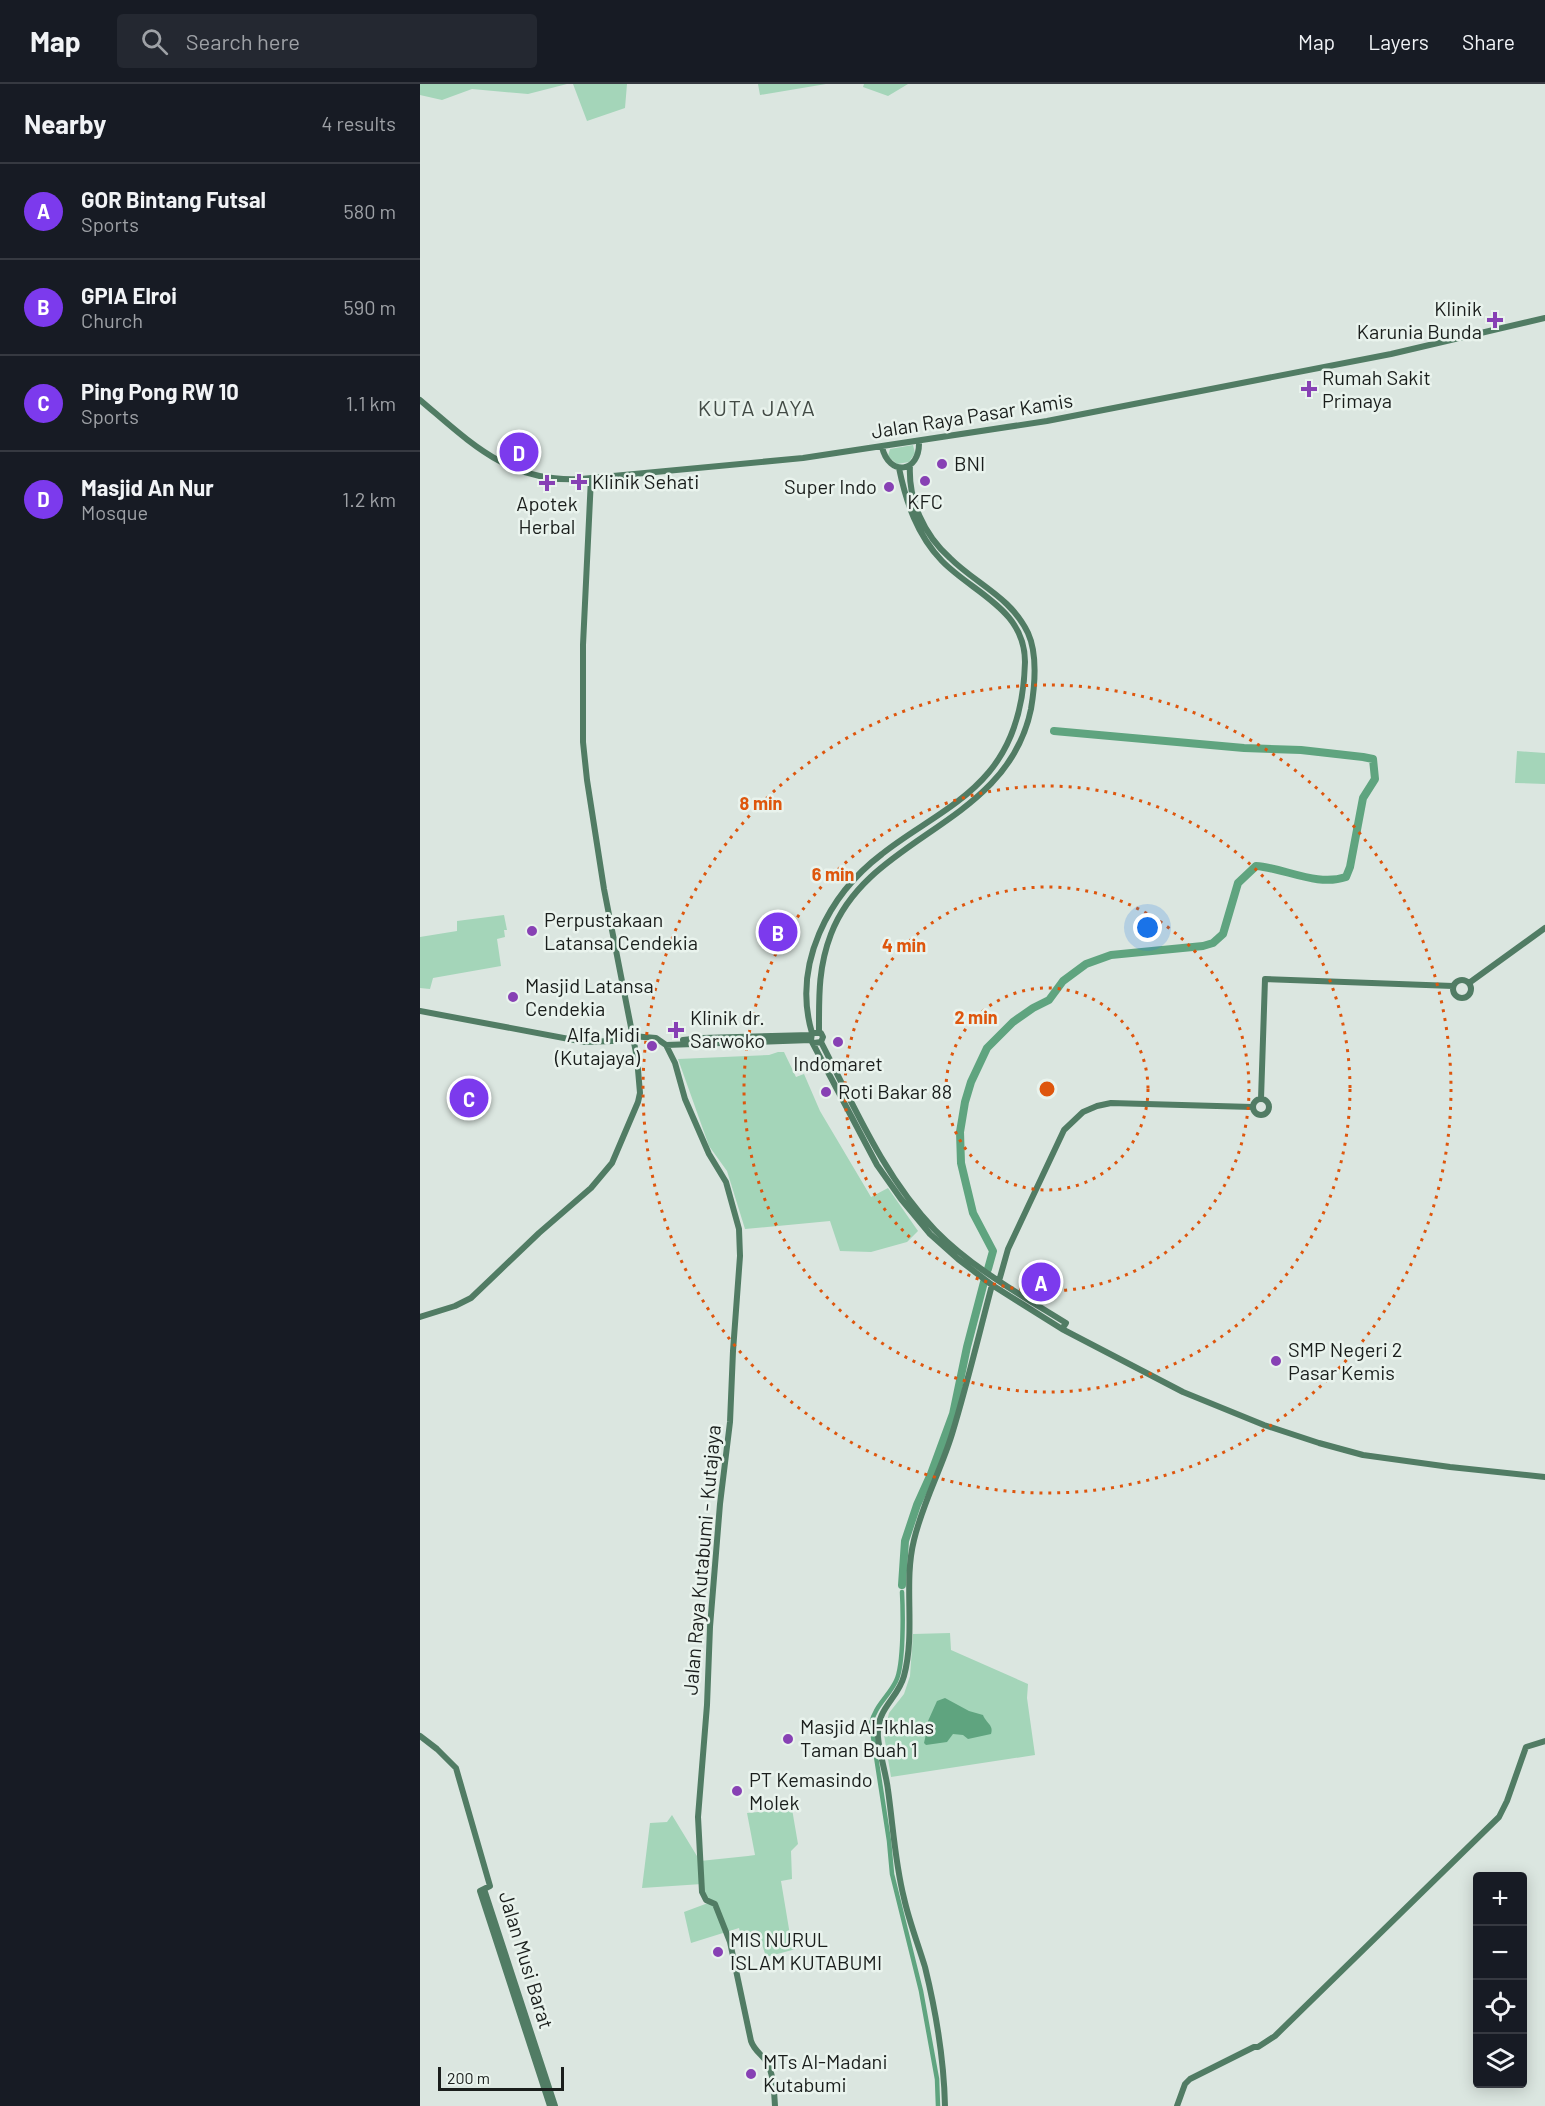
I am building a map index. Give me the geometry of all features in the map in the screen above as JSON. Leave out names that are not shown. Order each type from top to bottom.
[{"type":"street","name":"Jalan Raya Pasar Kamis","points":[[420,400],[485,452],[512,468],[531,475],[549,478],[591,478],[803,458],[1047,421],[1391,354],[1545,318]]},
{"type":"street","points":[[882,447],[885,458],[891,465],[899,468],[910,465],[918,457],[919,442]]},
{"type":"street","points":[[815,1038],[821,964],[831,932],[844,908],[873,874],[972,803],[999,775],[1022,741],[1031,704],[1034,655],[1028,633],[1005,601],[950,558],[935,541],[922,521],[914,501],[910,485],[910,465]]},
{"type":"street","points":[[899,468],[906,499],[914,520],[926,541],[943,561],[996,603],[1011,619],[1024,649],[1025,662],[1021,703],[1011,740],[983,779],[958,802],[880,855],[851,883],[827,915],[815,944],[808,975],[808,1011],[815,1038],[883,1174],[901,1199],[958,1259],[992,1285],[1183,1392],[1264,1425],[1363,1455],[1545,1477]]},
{"type":"street","points":[[420,1317],[455,1306],[471,1298],[539,1233],[591,1188],[610,1166],[638,1102],[639,1072],[634,1037],[604,889],[583,742],[583,645],[591,478]]},
{"type":"street","points":[[1469,983],[1545,928]]},
{"type":"street","points":[[1261,1099],[1265,979],[1453,986]]},
{"type":"street","points":[[1458,980],[1462,980],[1469,983],[1472,990],[1468,997],[1456,997],[1453,986],[1458,980]]},
{"type":"street","points":[[420,1012],[585,1042],[612,1042],[634,1037],[656,1038],[666,1044],[676,1044],[681,1041],[815,1038]]},
{"type":"street","name":"Jalan Raya Kutabumi - Kutajaya","points":[[666,1044],[675,1063],[685,1099],[709,1154],[726,1182],[736,1215],[740,1240],[730,1422],[720,1504],[710,1627],[698,1835],[702,1892],[706,1900],[715,1904],[730,1942],[751,2041],[754,2050],[766,2061],[770,2070],[775,2106]]},
{"type":"street","points":[[1252,1107],[1258,1115],[1266,1114],[1268,1105],[1261,1099]]},
{"type":"street","points":[[1252,1107],[1255,1101],[1261,1099]]},
{"type":"street","points":[[999,1281],[1008,1249],[1056,1144],[1072,1120],[1083,1112],[1111,1103],[1252,1107]]},
{"type":"street","points":[[932,1232],[1064,1326]]},
{"type":"street","points":[[945,2106],[944,2073],[934,2015],[925,1969],[903,1896],[878,1728],[882,1712],[901,1684],[904,1675],[909,1632],[909,1565],[913,1542],[925,1500],[951,1436],[992,1285]]},
{"type":"street","name":"Jalan Musi Barat","points":[[420,1736],[456,1768],[490,1886],[482,1890],[550,2106]]},
{"type":"street","points":[[1177,2106],[1185,2084],[1190,2079],[1258,2047],[1275,2036],[1491,1825],[1499,1817],[1507,1802],[1526,1747],[1545,1741]]},
{"type":"street","name":"Jalan Musi Barat","points":[[529,2035],[555,2106]]},
{"type":"shaded area","points":[[420,84],[567,84],[528,94],[472,89],[442,100],[420,95]]},
{"type":"shaded area","points":[[573,84],[627,84],[625,108],[587,121]]},
{"type":"shaded area","points":[[758,84],[826,84],[760,95]]},
{"type":"shaded area","points":[[864,84],[908,84],[888,96],[863,87]]},
{"type":"shaded area","points":[[913,445],[915,453],[909,462],[897,464],[888,456],[890,449]]},
{"type":"shaded area","points":[[1517,751],[1545,753],[1545,784],[1515,783]]},
{"type":"shaded area","points":[[504,915],[507,930],[504,930],[505,937],[497,939],[501,966],[433,978],[430,989],[420,988],[420,937],[457,931],[457,921]]},
{"type":"shaded area","points":[[784,1052],[796,1077],[804,1074],[820,1111],[871,1197],[888,1188],[918,1231],[907,1242],[871,1252],[840,1251],[830,1221],[745,1229],[727,1171],[709,1146],[678,1059],[769,1055]]},
{"type":"shaded area","points":[[950,1633],[951,1650],[1028,1684],[1027,1698],[1035,1755],[891,1777],[884,1735],[889,1713],[904,1694],[910,1676],[913,1634]]},
{"type":"shaded area","points":[[945,1698],[969,1711],[983,1715],[991,1726],[991,1734],[968,1739],[963,1735],[953,1734],[947,1742],[926,1745],[924,1730],[937,1701]]},
{"type":"shaded area","points":[[792,1809],[798,1844],[791,1851],[792,1879],[781,1881],[791,1941],[795,1941],[796,1949],[766,1957],[762,1944],[743,1945],[739,1928],[691,1943],[684,1912],[708,1903],[702,1884],[642,1888],[650,1823],[667,1822],[672,1815],[700,1861],[755,1855],[747,1813]]},
{"type":"waterway","points":[[988,1269],[993,1251],[973,1213],[961,1163],[960,1132],[971,1082],[987,1048],[1013,1022],[1049,1000],[1063,981],[1086,964],[1111,955],[1203,946],[1213,943],[1223,934],[1238,883],[1256,866],[1324,880],[1346,877],[1350,867],[1363,798],[1375,779],[1373,759],[1363,757],[1054,731]]},
{"type":"waterway","points":[[902,1585],[905,1541],[953,1414],[984,1282]]},
{"type":"waterway","points":[[902,1592],[899,1673],[875,1712],[871,1724],[892,1874],[921,1991],[937,2079],[938,2106]]},
{"type":"place","name":"Klinik Karunia Bunda","points":[[1495,320]]},
{"type":"place","name":"Rumah Sakit Primaya","points":[[1309,389]]},
{"type":"place","name":"Masjid An Nur","points":[[519,452]]},
{"type":"place","name":"BNI","points":[[942,464]]},
{"type":"place","name":"KFC","points":[[925,481]]},
{"type":"place","name":"Klinik Sehati","points":[[579,482]]},
{"type":"place","name":"Apotek Herbal","points":[[547,483]]},
{"type":"place","name":"Super Indo","points":[[889,487]]},
{"type":"place","name":"Perpustakaan Latansa Cendekia","points":[[532,931]]},
{"type":"place","name":"GPIA Elroi","points":[[778,932]]},
{"type":"place","name":"Masjid Latansa Cendekia","points":[[513,997]]},
{"type":"place","name":"Klinik dr. Sarwoko","points":[[676,1030]]},
{"type":"place","name":"Indomaret","points":[[838,1042]]},
{"type":"place","name":"Alfa Midi (Kutajaya)","points":[[652,1046]]},
{"type":"place","name":"Roti Bakar 88","points":[[826,1092]]},
{"type":"place","name":"Ping Pong RW 10","points":[[469,1098]]},
{"type":"place","name":"GOR Bintang Futsal","points":[[1041,1282]]},
{"type":"place","name":"SMP Negeri 2 Pasar Kemis","points":[[1276,1361]]},
{"type":"place","name":"Masjid Al-Ikhlas Taman Buah 1","points":[[788,1739]]},
{"type":"place","name":"PT Kemasindo Molek","points":[[737,1791]]},
{"type":"place","name":"MIS NURUL ISLAM KUTABUMI","points":[[718,1952]]},
{"type":"place","name":"MTs Al-Madani Kutabumi","points":[[751,2074]]},
{"type":"district","name":"KUTA JAYA","points":[[757,408]]}]
